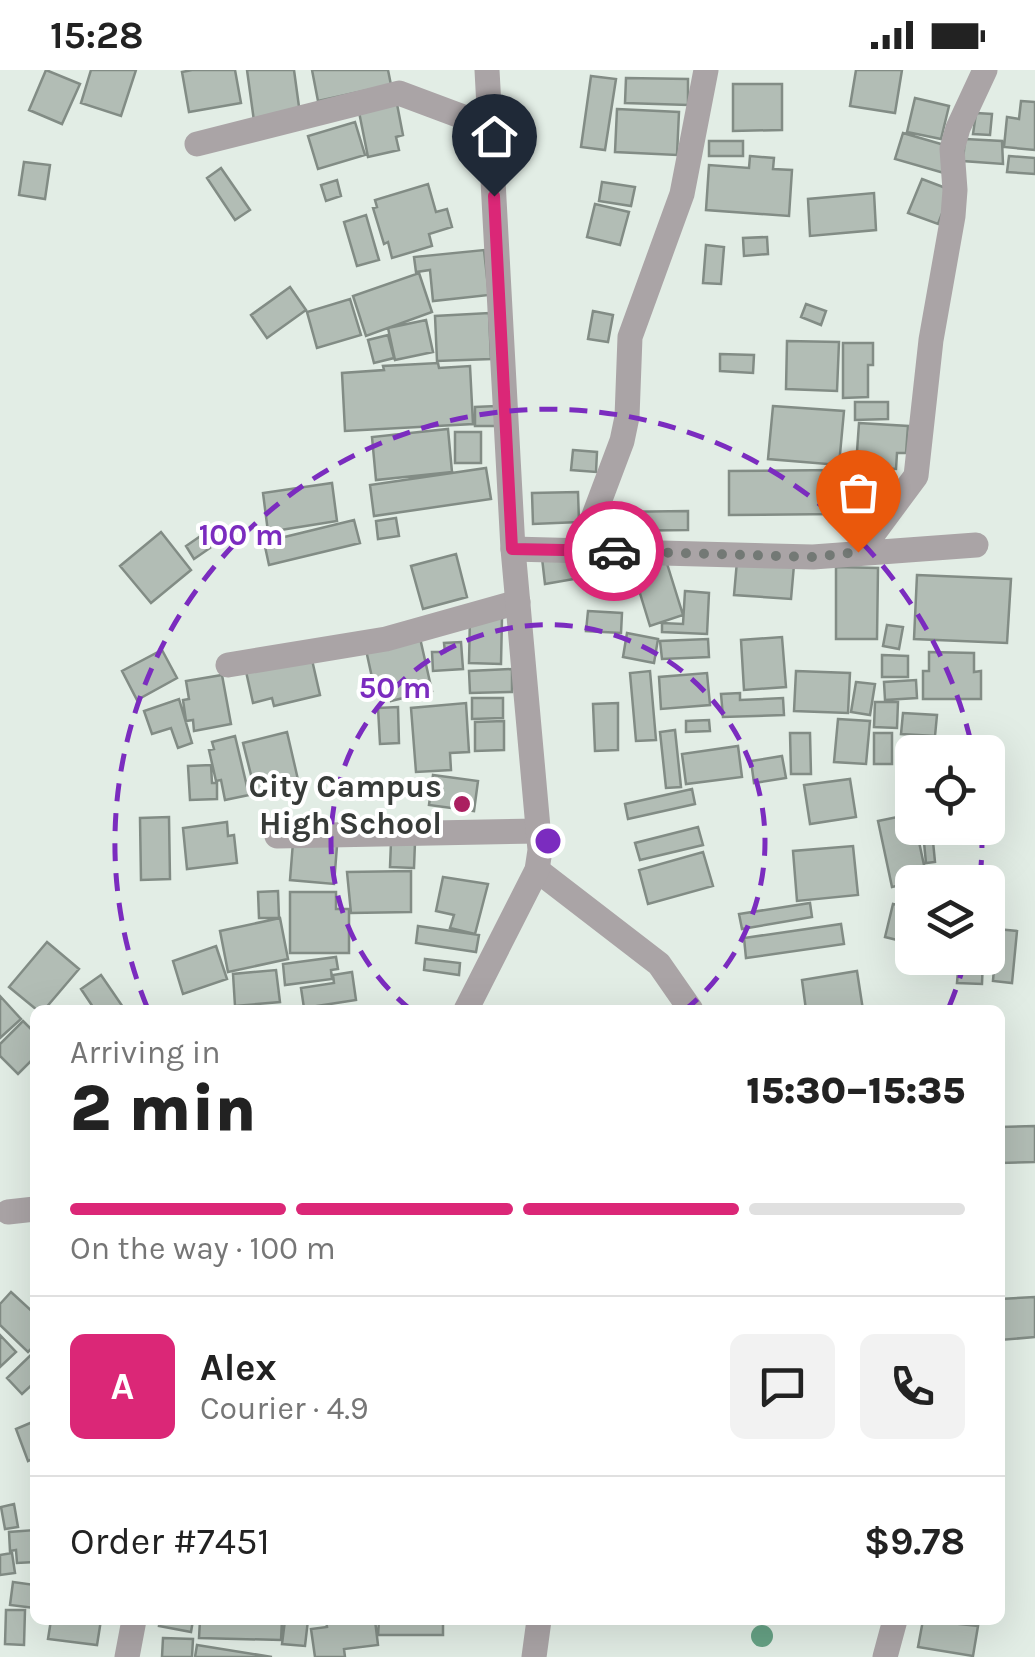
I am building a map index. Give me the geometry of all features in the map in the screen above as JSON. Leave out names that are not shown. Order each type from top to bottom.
[{"type":"street","points":[[469,1005],[537,870],[538,831],[512,549],[486,70]]},
{"type":"street","points":[[581,550],[622,441],[627,417],[630,337],[682,194],[706,70]]},
{"type":"street","points":[[858,552],[916,476],[931,340],[952,216],[952,149],[985,70]]},
{"type":"street","points":[[197,144],[400,93],[490,127]]},
{"type":"street","points":[[512,549],[813,557],[976,545]]},
{"type":"street","points":[[228,665],[386,639],[518,602]]},
{"type":"street","points":[[277,836],[538,831]]},
{"type":"street","points":[[537,870],[645,952],[669,976],[688,1005]]},
{"type":"street","points":[[8,1212],[30,1210]]},
{"type":"street","points":[[126,1657],[133,1625]]},
{"type":"street","points":[[534,1657],[538,1625]]},
{"type":"street","points":[[885,1657],[894,1625]]},
{"type":"building","points":[[46,70],[80,84],[62,124],[29,110]]},
{"type":"building","points":[[91,70],[136,70],[121,116],[81,103]]},
{"type":"building","points":[[235,70],[241,103],[189,112],[182,72]]},
{"type":"building","points":[[247,70],[294,70],[300,114],[254,121]]},
{"type":"building","points":[[312,70],[388,70],[391,85],[318,101]]},
{"type":"building","points":[[856,70],[902,70],[895,113],[850,106]]},
{"type":"building","points":[[591,76],[616,79],[605,150],[581,147]]},
{"type":"building","points":[[626,78],[688,79],[688,105],[625,103]]},
{"type":"building","points":[[733,84],[782,84],[782,130],[733,131]]},
{"type":"building","points":[[915,98],[949,106],[941,139],[907,132]]},
{"type":"building","points":[[1021,101],[1035,102],[1035,150],[1004,147],[1007,117],[1019,119]]},
{"type":"building","points":[[397,104],[403,135],[396,137],[399,150],[368,157],[359,112]]},
{"type":"building","points":[[617,109],[679,112],[677,155],[615,152]]},
{"type":"building","points":[[976,113],[992,114],[990,135],[973,134]]},
{"type":"building","points":[[355,122],[365,155],[318,169],[308,136]]},
{"type":"building","points":[[903,133],[941,144],[944,173],[895,159]]},
{"type":"building","points":[[965,139],[1002,141],[1003,164],[963,161]]},
{"type":"building","points":[[709,141],[743,141],[743,156],[709,156]]},
{"type":"building","points":[[750,156],[774,158],[773,169],[792,170],[789,216],[706,210],[709,165],[749,168]]},
{"type":"building","points":[[1009,156],[1035,158],[1035,174],[1007,172]]},
{"type":"building","points":[[24,162],[50,165],[45,199],[19,195]]},
{"type":"building","points":[[221,168],[250,210],[235,220],[207,178]]},
{"type":"building","points":[[922,179],[951,190],[938,224],[908,213]]},
{"type":"building","points":[[337,180],[341,196],[326,201],[321,185]]},
{"type":"building","points":[[602,182],[635,187],[631,206],[599,201]]},
{"type":"building","points":[[428,184],[436,212],[447,209],[452,227],[429,234],[432,246],[392,258],[373,208],[377,207],[375,200]]},
{"type":"building","points":[[874,193],[876,230],[810,236],[808,199]]},
{"type":"building","points":[[595,204],[629,212],[620,245],[587,237]]},
{"type":"building","points":[[366,215],[379,260],[357,266],[344,222]]},
{"type":"building","points":[[767,237],[768,254],[744,256],[743,238]]},
{"type":"building","points":[[706,245],[724,247],[721,284],[703,283]]},
{"type":"building","points":[[484,250],[489,295],[433,301],[430,270],[416,272],[414,257]]},
{"type":"building","points":[[419,273],[432,312],[366,336],[353,296]]},
{"type":"building","points":[[290,287],[306,310],[267,338],[251,315]]},
{"type":"building","points":[[350,299],[361,335],[317,348],[307,312]]},
{"type":"building","points":[[806,304],[826,311],[821,325],[801,317]]},
{"type":"building","points":[[593,311],[613,315],[608,342],[588,339]]},
{"type":"building","points":[[489,313],[491,359],[437,361],[435,316]]},
{"type":"building","points":[[426,320],[433,352],[395,360],[388,328]]},
{"type":"building","points":[[388,335],[394,358],[374,363],[368,340]]},
{"type":"building","points":[[787,341],[839,342],[837,391],[786,389]]},
{"type":"building","points":[[843,343],[873,343],[868,397],[843,398]]},
{"type":"building","points":[[720,354],[754,355],[753,373],[720,371]]},
{"type":"building","points":[[438,363],[439,368],[470,366],[473,424],[345,431],[342,373]]},
{"type":"building","points":[[855,402],[888,402],[888,419],[855,420]]},
{"type":"building","points":[[496,406],[496,426],[475,426],[475,407]]},
{"type":"building","points":[[773,406],[844,411],[839,465],[768,459]]},
{"type":"building","points":[[859,423],[908,426],[906,453],[897,453],[896,469],[856,466]]},
{"type":"building","points":[[448,429],[452,472],[376,480],[372,437]]},
{"type":"building","points":[[455,432],[481,432],[481,463],[455,463]]},
{"type":"building","points":[[573,450],[597,452],[596,472],[571,470]]},
{"type":"building","points":[[486,468],[491,499],[374,516],[370,485]]},
{"type":"building","points":[[837,470],[837,514],[729,515],[729,471]]},
{"type":"building","points":[[332,483],[337,521],[268,532],[263,493]]},
{"type":"building","points":[[578,492],[579,522],[533,524],[532,493]]},
{"type":"building","points":[[688,511],[688,530],[611,531],[611,512]]},
{"type":"building","points":[[396,518],[399,536],[378,539],[376,521]]},
{"type":"building","points":[[354,520],[360,543],[269,565],[264,542]]},
{"type":"building","points":[[161,532],[191,570],[151,603],[120,566]]},
{"type":"building","points":[[202,535],[210,548],[194,559],[186,546]]},
{"type":"building","points":[[621,549],[634,589],[609,597],[596,557]]},
{"type":"building","points":[[594,550],[597,575],[545,584],[542,558]]},
{"type":"building","points":[[456,554],[467,597],[423,609],[411,566]]},
{"type":"building","points":[[664,554],[683,615],[650,626],[631,564]]},
{"type":"building","points":[[737,561],[794,565],[791,599],[734,595]]},
{"type":"building","points":[[836,567],[878,568],[877,639],[836,639]]},
{"type":"building","points":[[917,575],[1011,579],[1007,643],[914,639]]},
{"type":"building","points":[[685,591],[709,593],[707,634],[662,632],[662,623],[683,624]]},
{"type":"building","points":[[588,611],[622,613],[621,633],[586,631]]},
{"type":"building","points":[[470,616],[502,617],[501,664],[469,663]]},
{"type":"building","points":[[887,625],[903,627],[899,649],[883,646]]},
{"type":"building","points":[[627,633],[658,639],[654,663],[623,657]]},
{"type":"building","points":[[782,637],[786,687],[744,690],[741,640]]},
{"type":"building","points":[[420,638],[432,691],[391,701],[386,680],[373,682],[366,650]]},
{"type":"building","points":[[708,639],[709,657],[662,659],[660,641]]},
{"type":"building","points":[[461,642],[463,669],[433,671],[432,652],[445,652],[444,643]]},
{"type":"building","points":[[162,650],[177,678],[137,700],[122,671]]},
{"type":"building","points":[[310,651],[320,695],[274,706],[272,698],[253,703],[245,667]]},
{"type":"building","points":[[929,652],[974,653],[974,672],[981,671],[981,699],[923,699],[923,671],[929,671]]},
{"type":"building","points":[[882,655],[908,656],[908,677],[882,677]]},
{"type":"building","points":[[512,669],[512,692],[470,693],[469,671]]},
{"type":"building","points":[[650,671],[656,740],[636,741],[630,673]]},
{"type":"building","points":[[796,671],[850,673],[848,713],[794,711]]},
{"type":"building","points":[[707,673],[710,705],[661,709],[659,677]]},
{"type":"building","points":[[222,675],[231,724],[194,731],[193,720],[186,721],[186,681]]},
{"type":"building","points":[[916,680],[917,698],[885,700],[884,682]]},
{"type":"building","points":[[856,682],[875,684],[870,715],[851,712]]},
{"type":"building","points":[[740,693],[740,700],[783,698],[784,715],[723,717],[721,694]]},
{"type":"building","points":[[472,698],[503,698],[503,718],[472,719]]},
{"type":"building","points":[[179,699],[192,743],[178,748],[171,728],[152,734],[144,711]]},
{"type":"building","points":[[875,702],[898,702],[897,728],[874,727]]},
{"type":"building","points":[[466,703],[469,752],[450,753],[451,770],[416,772],[411,708]]},
{"type":"building","points":[[618,703],[618,750],[595,751],[593,704]]},
{"type":"building","points":[[398,707],[399,743],[380,744],[378,708]]},
{"type":"building","points":[[903,713],[937,715],[935,735],[901,734]]},
{"type":"building","points":[[838,719],[870,721],[866,764],[834,762]]},
{"type":"building","points":[[709,720],[710,731],[686,732],[686,721]]},
{"type":"building","points":[[504,721],[504,750],[475,751],[475,722]]},
{"type":"building","points":[[675,730],[681,787],[666,788],[660,732]]},
{"type":"building","points":[[287,732],[299,784],[256,795],[243,743]]},
{"type":"building","points":[[790,733],[810,733],[811,774],[791,774]]},
{"type":"building","points":[[874,733],[892,733],[892,764],[874,764]]},
{"type":"building","points":[[235,736],[249,795],[225,800],[209,750],[214,749],[212,742]]},
{"type":"building","points":[[738,746],[742,777],[686,784],[682,754]]},
{"type":"building","points":[[782,756],[786,778],[754,783],[751,761]]},
{"type":"building","points":[[211,765],[217,799],[190,800],[188,766]]},
{"type":"building","points":[[433,775],[478,781],[474,811],[429,805]]},
{"type":"building","points":[[850,779],[856,817],[810,824],[804,785]]},
{"type":"building","points":[[692,789],[695,804],[628,819],[625,804]]},
{"type":"building","points":[[169,817],[170,879],[141,880],[140,818]]},
{"type":"building","points":[[895,818],[895,845],[920,845],[924,865],[895,865],[895,886],[892,887],[878,821]]},
{"type":"building","points":[[227,822],[228,836],[234,835],[237,863],[187,869],[183,828]]},
{"type":"building","points":[[698,827],[703,845],[640,860],[635,843]]},
{"type":"building","points":[[293,842],[337,846],[334,884],[290,880]]},
{"type":"building","points":[[391,842],[415,842],[414,868],[390,867]]},
{"type":"building","points":[[924,845],[933,845],[935,862],[926,863]]},
{"type":"building","points":[[853,846],[858,895],[797,901],[793,851]]},
{"type":"building","points":[[703,852],[713,886],[648,904],[639,870]]},
{"type":"building","points":[[411,871],[411,912],[351,913],[347,872]]},
{"type":"building","points":[[443,877],[488,884],[475,934],[450,928],[454,915],[436,911]]},
{"type":"building","points":[[278,891],[279,918],[259,918],[258,892]]},
{"type":"building","points":[[290,892],[336,892],[336,909],[349,909],[349,953],[290,953]]},
{"type":"building","points":[[810,903],[812,917],[742,929],[739,914]]},
{"type":"building","points":[[893,904],[895,904],[895,940],[885,937]]},
{"type":"building","points":[[280,918],[288,959],[228,972],[220,931]]},
{"type":"building","points":[[841,924],[844,944],[746,958],[744,938]]},
{"type":"building","points":[[418,926],[479,935],[476,952],[416,943]]},
{"type":"building","points":[[1005,930],[1017,931],[1012,983],[993,981],[993,975],[1005,975]]},
{"type":"building","points":[[47,942],[79,969],[48,1005],[31,1005],[9,987]]},
{"type":"building","points":[[216,946],[227,979],[183,994],[173,961]]},
{"type":"building","points":[[336,957],[338,969],[331,970],[332,979],[285,985],[283,964]]},
{"type":"building","points":[[425,959],[460,963],[459,975],[424,970]]},
{"type":"building","points":[[276,970],[280,1002],[235,1005],[233,974]]},
{"type":"building","points":[[857,971],[862,1005],[805,1005],[802,980]]},
{"type":"building","points":[[352,972],[356,1000],[304,1005],[301,988],[334,983],[333,975]]},
{"type":"building","points":[[101,975],[122,1005],[92,1005],[81,989]]},
{"type":"building","points":[[958,975],[982,975],[982,984],[957,983]]},
{"type":"building","points":[[0,996],[21,1019],[0,1038]]},
{"type":"building","points":[[23,1021],[30,1028],[30,1062],[18,1074],[0,1056],[0,1044]]},
{"type":"building","points":[[1035,1126],[1035,1162],[1005,1163],[1005,1127]]},
{"type":"building","points":[[11,1292],[30,1309],[28,1352],[0,1325],[0,1304]]},
{"type":"building","points":[[1035,1297],[1035,1337],[1005,1340],[1005,1299]]},
{"type":"building","points":[[0,1335],[16,1352],[0,1367]]},
{"type":"building","points":[[30,1356],[30,1387],[22,1394],[7,1378]]},
{"type":"building","points":[[30,1423],[28,1461],[16,1429]]},
{"type":"building","points":[[14,1504],[18,1527],[5,1529],[1,1507]]},
{"type":"building","points":[[30,1530],[30,1562],[17,1563],[16,1550],[10,1551],[9,1532]]},
{"type":"building","points":[[12,1553],[15,1573],[0,1575],[0,1555]]},
{"type":"building","points":[[13,1582],[30,1584],[30,1607],[10,1605]]},
{"type":"building","points":[[6,1610],[25,1610],[24,1645],[5,1644]]},
{"type":"building","points":[[50,1625],[100,1625],[97,1645],[48,1639]]},
{"type":"building","points":[[159,1625],[192,1625],[191,1632]]},
{"type":"building","points":[[200,1625],[282,1625],[281,1640],[199,1638]]},
{"type":"building","points":[[284,1625],[307,1625],[305,1646],[282,1644]]},
{"type":"building","points":[[376,1625],[378,1645],[344,1649],[345,1657],[315,1657],[311,1629]]},
{"type":"building","points":[[379,1625],[443,1625],[443,1635],[378,1635]]},
{"type":"building","points":[[922,1625],[978,1626],[973,1656],[918,1647]]},
{"type":"building","points":[[163,1638],[193,1639],[192,1657],[162,1657]]},
{"type":"building","points":[[197,1645],[272,1657],[195,1657]]},
{"type":"way so far","points":[[614,551],[813,557],[858,552]]},
{"type":"place","name":"City Campus High School","points":[[462,804]]},
{"type":"route","points":[[494,196],[512,549],[614,551]]}]
